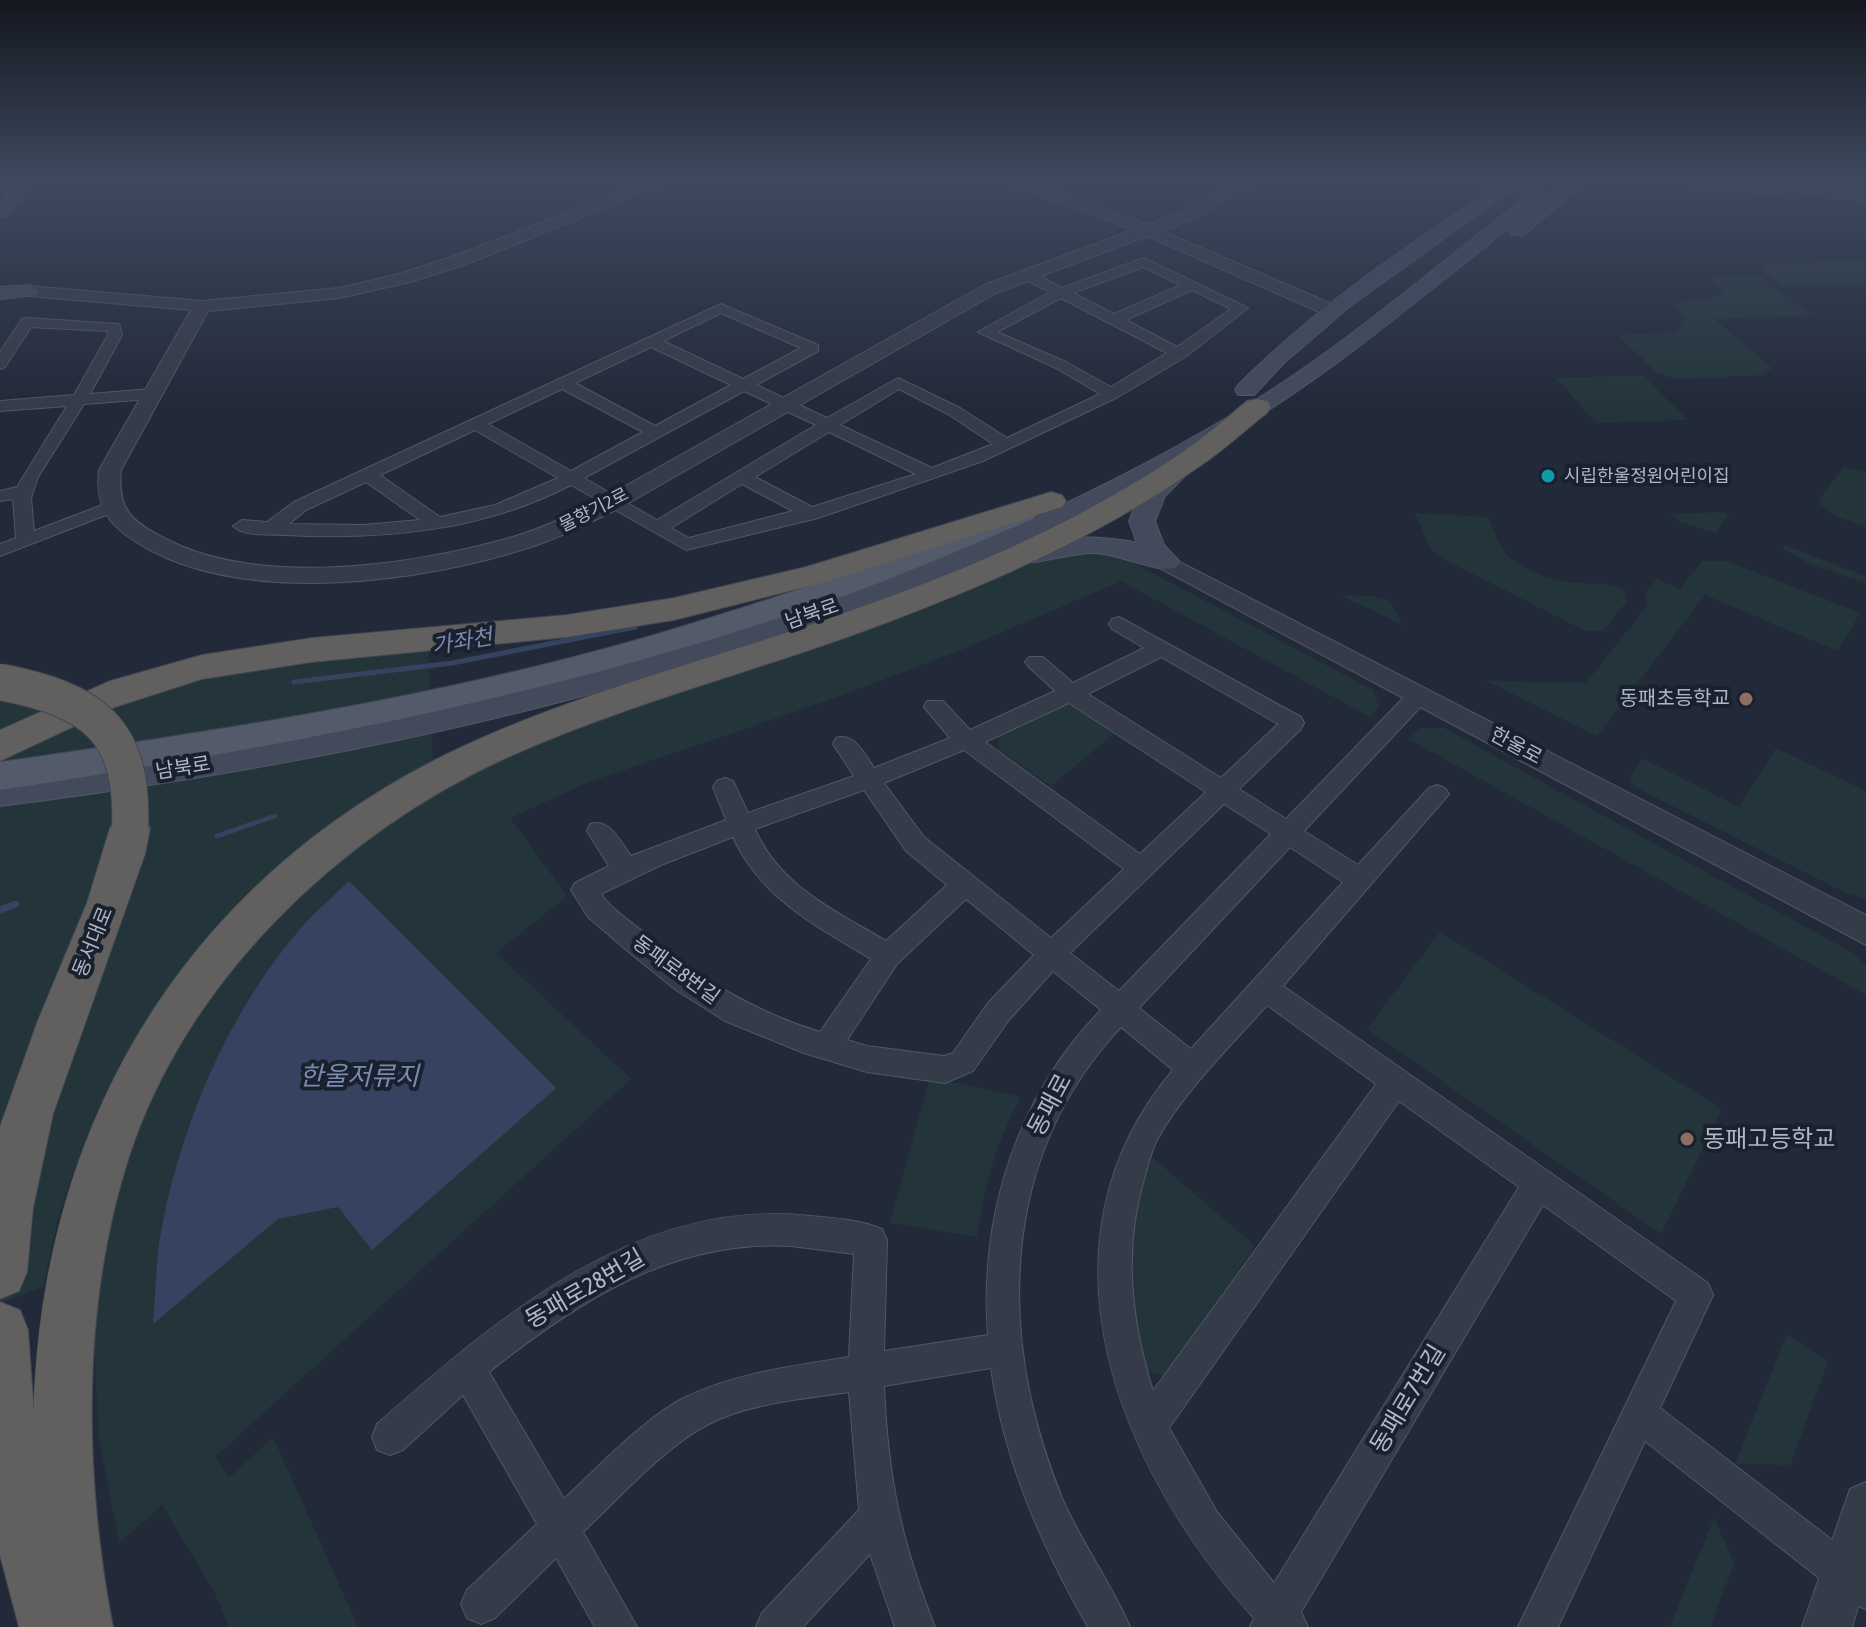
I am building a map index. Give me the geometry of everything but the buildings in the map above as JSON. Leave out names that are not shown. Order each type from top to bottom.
[{"type":"highway","points":[[80,1627],[64,1487],[62,1386],[77,1258],[88,1206],[104,1154],[147,1060],[195,987],[252,918],[319,855],[361,823],[411,791],[483,752],[606,703],[888,609],[1000,563],[1074,527],[1190,460],[1252,399]]},
{"type":"highway","points":[[0,747],[89,704],[164,677],[218,664],[285,653],[567,626],[674,609],[774,586],[1051,501]]},
{"type":"highway","name":"동서대로","points":[[0,682],[68,701],[104,727],[127,762],[133,801],[130,828],[115,887],[60,1021],[30,1109],[4,1220],[0,1272]]},
{"type":"highway","points":[[0,1330],[4,1412],[21,1517],[52,1627]]},
{"type":"main road","points":[[1252,399],[1282,350],[1330,310],[1426,255]]},
{"type":"main road","name":"남북로","points":[[0,793],[136,776],[302,749],[527,699],[725,644],[862,597],[1076,508],[1215,434],[1252,399],[1357,312],[1441,255]]},
{"type":"main road","name":"남북로","points":[[0,776],[304,729],[526,681],[742,620],[977,534],[1051,501],[1210,416],[1303,377],[1454,255]]},
{"type":"main road","points":[[0,290],[29,291]]},
{"type":"main road","points":[[1166,562],[1152,548],[1144,533],[1142,521],[1145,507],[1153,493],[1190,460]]},
{"type":"main road","points":[[1000,563],[1043,549],[1099,543],[1146,553],[1166,562]]},
{"type":"street","points":[[29,291],[202,306],[339,293],[404,278],[474,255]]},
{"type":"street","name":"물향기2로","points":[[113,506],[123,522],[156,546],[215,566],[290,574],[376,569],[453,559],[507,546],[559,529],[612,503],[990,289],[1080,255]]},
{"type":"street","points":[[1203,255],[1330,310]]},
{"type":"street","points":[[477,424],[686,544],[812,514],[933,475],[1006,445],[1112,394],[1180,354],[1241,308],[1144,262],[1061,292],[985,332],[1061,365],[1112,394]]},
{"type":"street","points":[[1025,274],[1180,354]]},
{"type":"street","points":[[1114,320],[1192,285]]},
{"type":"street","points":[[0,550],[113,506],[109,500],[110,470],[202,306]]},
{"type":"street","points":[[242,526],[270,529],[333,531],[436,523],[494,511],[569,479],[813,348],[721,308],[300,506],[270,529]]},
{"type":"street","points":[[0,364],[27,322],[114,327],[115,335],[79,400],[29,477],[22,498],[26,541]]},
{"type":"street","points":[[651,341],[933,475]]},
{"type":"street","points":[[563,383],[655,432]]},
{"type":"street","points":[[657,528],[898,383],[954,411],[1006,445]]},
{"type":"street","points":[[0,406],[151,394]]},
{"type":"street","points":[[368,475],[436,523]]},
{"type":"street","points":[[742,477],[812,514]]},
{"type":"street","points":[[0,496],[24,491]]},
{"type":"street","name":"한울로","points":[[1166,562],[1866,931]]},
{"type":"street","name":"동패로8번길","points":[[1119,624],[1293,723],[1051,955],[998,1012],[963,1062],[945,1070],[867,1059],[826,1047],[735,1012],[686,982],[597,909],[584,890],[625,868],[870,780],[1072,694],[1161,648]]},
{"type":"street","points":[[1036,662],[1072,694],[1361,880]]},
{"type":"street","name":"동패로","points":[[1110,1627],[1066,1553],[1047,1509],[1021,1430],[1005,1349],[1002,1305],[1005,1248],[1010,1208],[1020,1171],[1048,1102],[1068,1069],[1119,1009],[1419,695]]},
{"type":"street","points":[[935,707],[965,739],[1142,869]]},
{"type":"street","points":[[844,744],[915,844],[1193,1068]]},
{"type":"street","points":[[725,787],[756,858],[771,877],[798,899],[888,956]]},
{"type":"street","name":"동패로7번길","points":[[1437,794],[1193,1068],[1157,1113],[1138,1146],[1125,1183],[1114,1268],[1116,1317],[1130,1376],[1174,1480],[1208,1536],[1278,1623],[1539,1183]]},
{"type":"street","points":[[599,831],[625,868]]},
{"type":"street","points":[[826,1047],[888,956],[964,885]]},
{"type":"street","points":[[1265,988],[1696,1295],[1538,1627]]},
{"type":"street","points":[[1149,1426],[1396,1081]]},
{"type":"street","name":"동패로28번길","points":[[390,1437],[467,1368],[568,1294],[608,1269],[652,1250],[692,1238],[780,1229],[871,1240],[864,1342],[879,1517],[915,1627]]},
{"type":"street","points":[[481,1604],[653,1443],[692,1413],[733,1397],[865,1371],[1005,1349]]},
{"type":"street","points":[[467,1368],[617,1627]]},
{"type":"street","points":[[1639,1414],[1855,1581]]},
{"type":"street","points":[[1827,1627],[1855,1581],[1866,1505]]},
{"type":"street","points":[[776,1627],[879,1517]]},
{"type":"shaded area","points":[[1866,259],[1866,283],[1784,287],[1762,271],[1766,263]]},
{"type":"shaded area","points":[[1753,276],[1813,315],[1714,319],[1772,368],[1763,375],[1676,379],[1657,373],[1618,335],[1677,332],[1685,320],[1672,303],[1720,296],[1723,292],[1711,281],[1714,277]]},
{"type":"shaded area","points":[[1643,375],[1688,420],[1596,423],[1556,378]]},
{"type":"shaded area","points":[[1844,467],[1866,472],[1866,527],[1838,517],[1820,504],[1819,499]]},
{"type":"shaded area","points":[[1415,513],[1488,517],[1505,553],[1521,566],[1561,581],[1617,588],[1624,591],[1627,601],[1603,631],[1585,631],[1444,559],[1430,548]]},
{"type":"shaded area","points":[[1671,514],[1729,514],[1716,533],[1678,521]]},
{"type":"shaded area","points":[[1784,545],[1866,576],[1866,583],[1807,563],[1783,549]]},
{"type":"shaded area","points":[[1111,551],[1373,690],[1379,707],[1370,717],[1121,581],[956,652],[829,700],[589,782],[510,818],[567,896],[496,953],[631,1079],[215,1457],[229,1478],[273,1437],[358,1627],[229,1627],[214,1591],[162,1505],[119,1543],[99,1438],[94,1347],[101,1268],[118,1188],[144,1117],[175,1050],[249,941],[366,831],[513,750],[864,627],[931,607],[1056,553]]},
{"type":"shaded area","points":[[1702,561],[1727,561],[1860,613],[1838,651],[1705,595],[1597,736],[1487,681],[1586,683],[1648,605],[1645,594],[1657,579],[1680,589]]},
{"type":"shaded area","points":[[1340,595],[1372,596],[1390,601],[1403,625]]},
{"type":"shaded area","points":[[428,649],[433,761],[364,803],[301,852],[242,907],[159,1003],[125,1057],[82,1152],[58,1219],[44,1286],[0,1304],[0,695],[155,689],[278,661]]},
{"type":"shaded area","points":[[1060,705],[1076,706],[1117,731],[1051,786],[998,749],[999,732]]},
{"type":"shaded area","points":[[1420,728],[1444,728],[1853,953],[1866,965],[1866,995],[1409,739]]},
{"type":"shaded area","points":[[1776,748],[1866,791],[1866,899],[1844,892],[1635,787],[1629,779],[1642,758],[1739,807]]},
{"type":"shaded area","points":[[1440,932],[1722,1109],[1661,1234],[1367,1029]]},
{"type":"shaded area","points":[[930,1077],[1021,1097],[992,1165],[977,1237],[890,1223]]},
{"type":"shaded area","points":[[1151,1156],[1255,1246],[1165,1376],[1142,1369],[1127,1270],[1137,1189]]},
{"type":"shaded area","points":[[1787,1334],[1828,1362],[1790,1465],[1735,1464]]},
{"type":"shaded area","points":[[1714,1518],[1734,1563],[1710,1627],[1670,1627]]},
{"type":"water","name":"한울저류지","points":[[349,881],[556,1088],[372,1250],[338,1207],[278,1219],[153,1324],[160,1238],[171,1186],[182,1146],[212,1068],[275,960],[306,922]]},
{"type":"waterway","name":"가좌천","points":[[294,682],[452,663],[635,627]]},
{"type":"waterway","name":"가좌천","points":[[217,836],[275,816]]},
{"type":"waterway","name":"가좌천","points":[[0,910],[16,904]]},
{"type":"place","name":"시립한울정원어린이집","points":[[1548,476]]},
{"type":"place","name":"동패초등학교","points":[[1746,699]]},
{"type":"place","name":"동패고등학교","points":[[1687,1139]]}]
